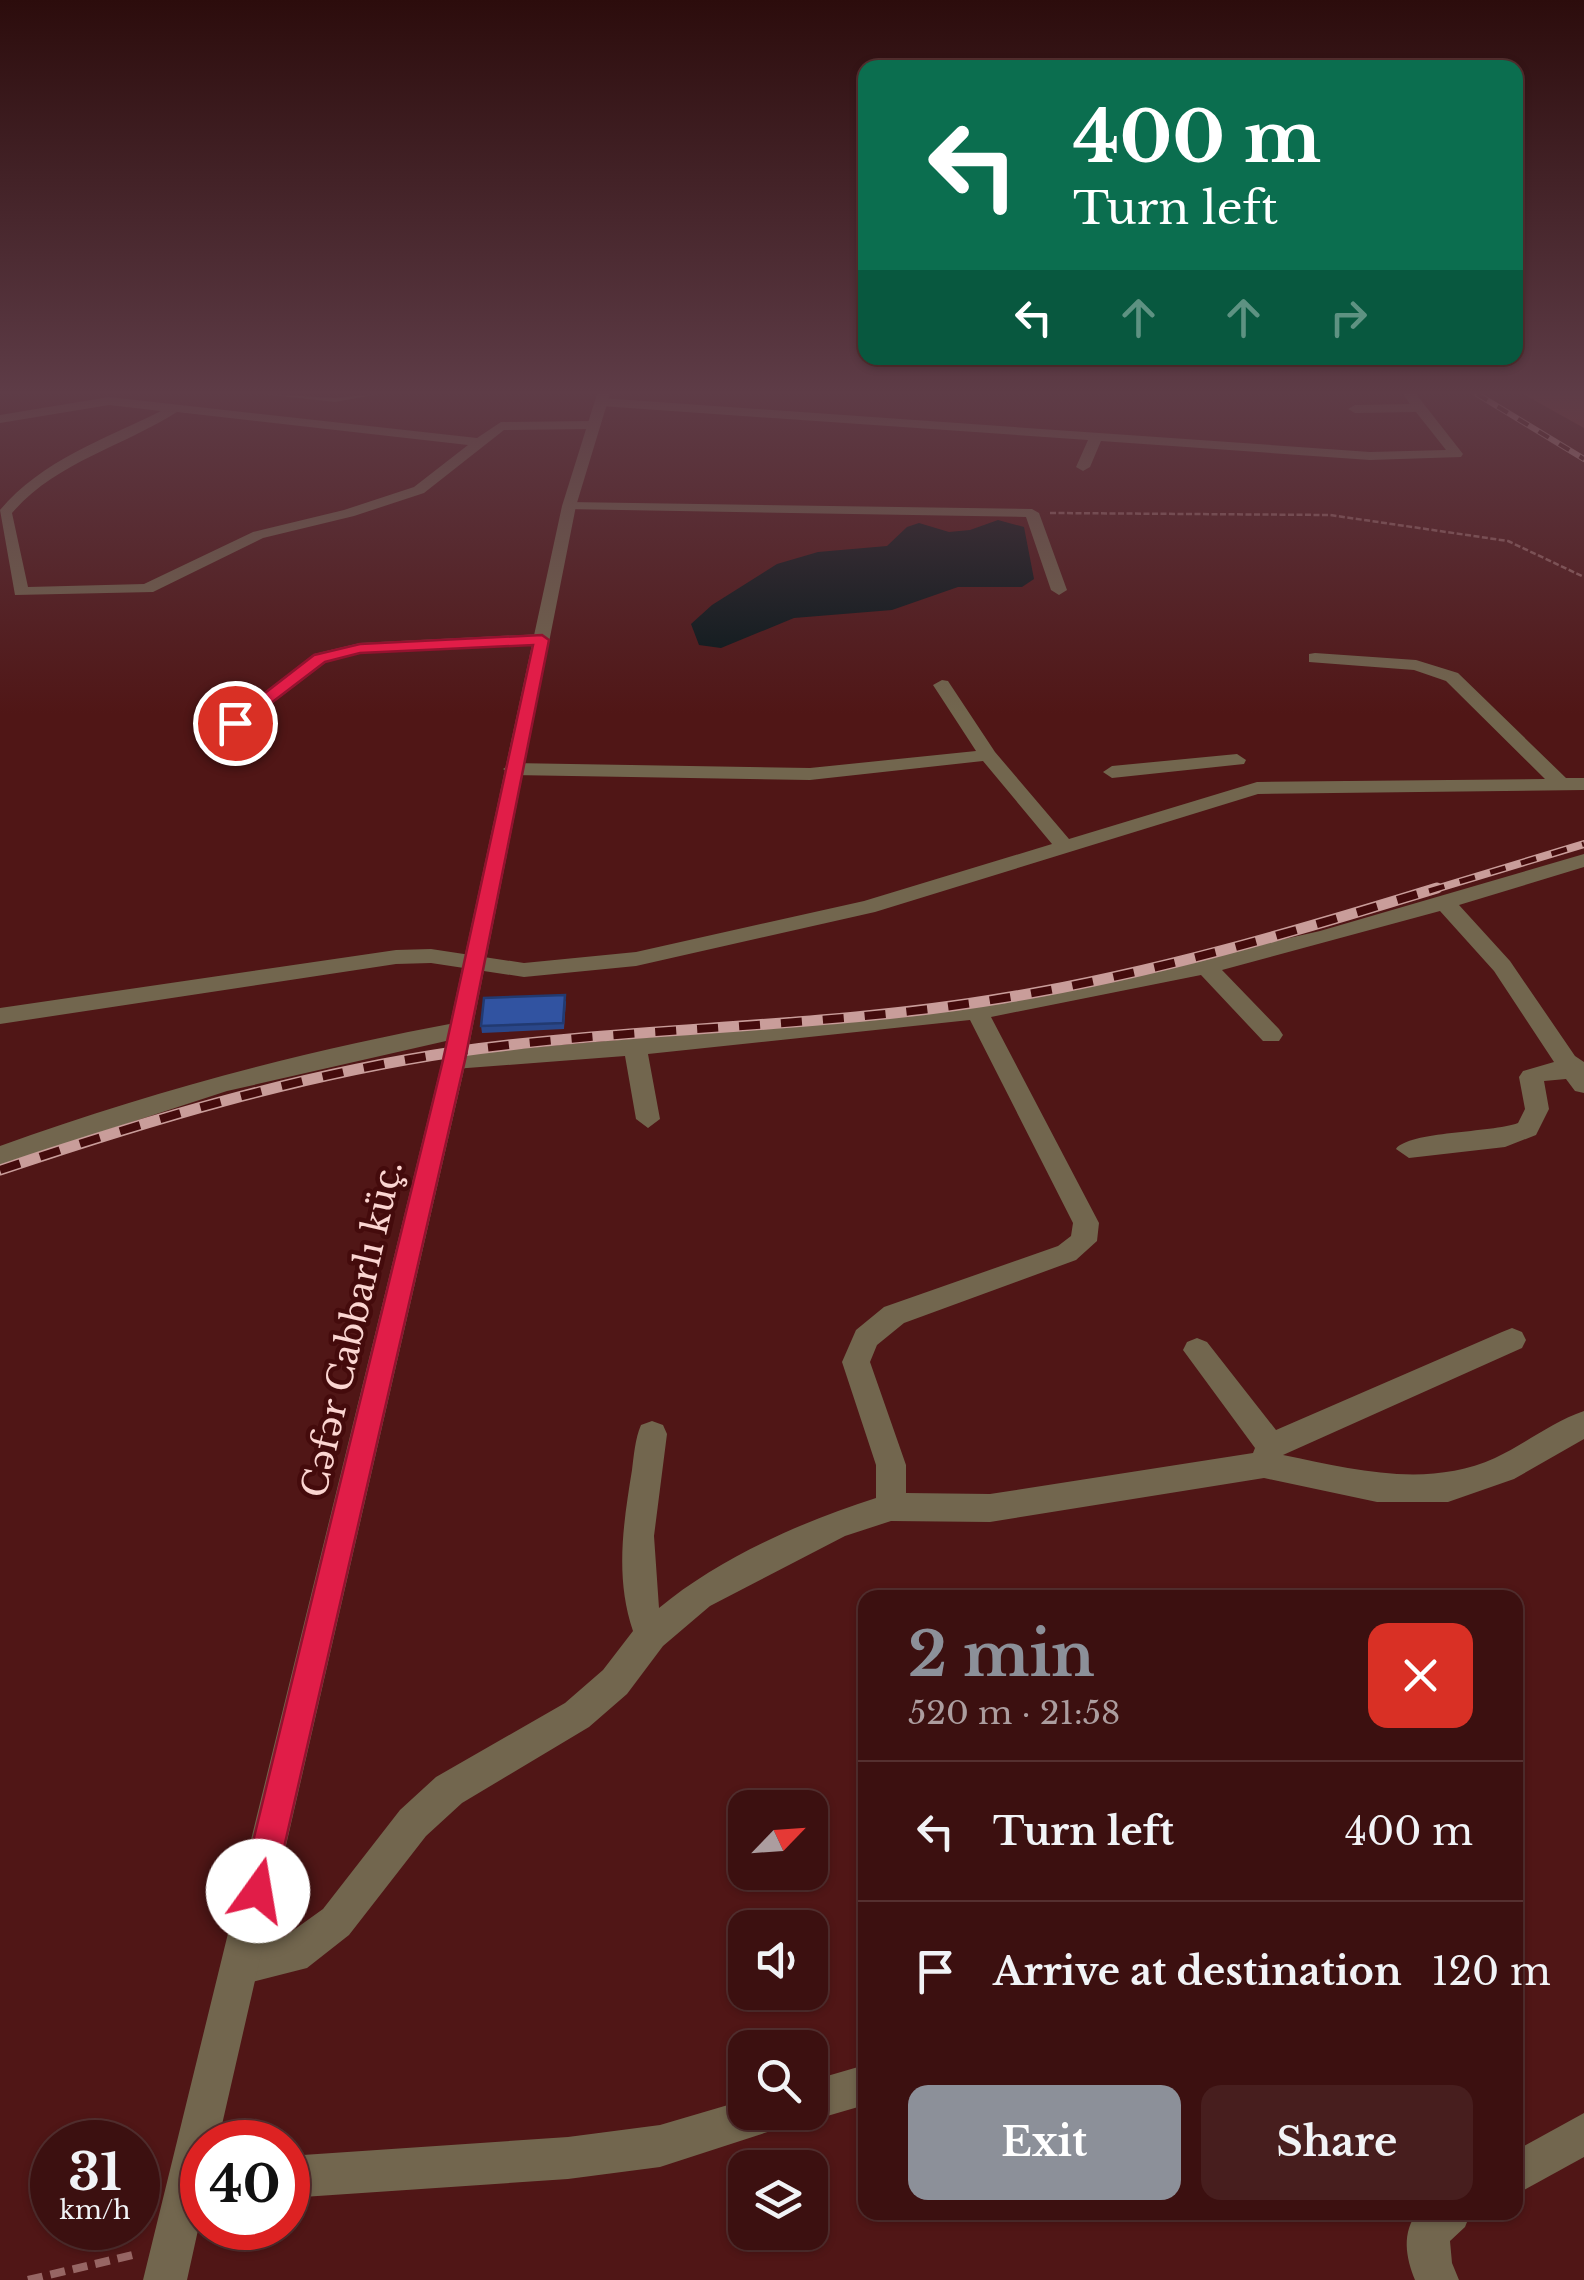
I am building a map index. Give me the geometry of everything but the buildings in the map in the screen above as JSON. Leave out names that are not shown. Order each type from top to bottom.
[{"type":"street","points":[[14,500],[5,513],[20,592],[146,589],[258,535],[388,500]]},
{"type":"street","points":[[374,500],[378,504]]},
{"type":"street","name":"Cəfər Cabbarlı küç.","points":[[208,2120],[240,1966],[476,963],[512,770],[570,500]]},
{"type":"street","points":[[568,506],[1032,513],[1059,590]]},
{"type":"street","points":[[235,723],[320,658],[360,648],[542,640]]},
{"type":"street","points":[[1315,658],[1416,665],[1452,677],[1573,784]]},
{"type":"street","points":[[942,686],[988,756],[1064,846]]},
{"type":"street","points":[[1222,740],[1257,788]]},
{"type":"street","points":[[512,770],[810,774],[988,756]]},
{"type":"street","points":[[1112,772],[1237,760]]},
{"type":"street","points":[[0,1016],[396,957],[550,970],[636,959],[868,907],[1257,788],[1573,784]]},
{"type":"street","points":[[454,1060],[636,1046],[976,1011],[1206,966],[1444,903],[1584,860]]},
{"type":"street","points":[[1444,903],[1488,944],[1547,1039],[1580,1075]]},
{"type":"street","points":[[1206,966],[1272,1035]]},
{"type":"street","points":[[891,1507],[891,1465],[856,1362],[866,1338],[894,1315],[1066,1253],[1084,1240],[1086,1222],[976,1011]]},
{"type":"street","points":[[0,1156],[299,1064],[460,1030]]},
{"type":"street","points":[[636,1046],[648,1119]]},
{"type":"street","points":[[1409,1149],[1505,1138],[1527,1128],[1538,1109],[1532,1078],[1544,1071],[1580,1075]]},
{"type":"street","points":[[240,1966],[293,1954],[336,1922],[413,1823],[449,1790],[577,1715],[615,1682],[651,1635],[698,1595],[837,1525],[891,1507],[990,1508],[1267,1455],[1512,1340]]},
{"type":"street","points":[[1197,1350],[1267,1455],[1377,1488],[1448,1488],[1502,1469],[1584,1424]]},
{"type":"street","points":[[651,1635],[640,1610],[634,1572],[652,1434]]},
{"type":"street","points":[[828,2096],[858,2087]]},
{"type":"street","points":[[310,2174],[605,2153],[660,2146],[728,2125]]},
{"type":"street","points":[[1523,2169],[1584,2134]]},
{"type":"street","points":[[1437,2280],[1430,2263],[1428,2232],[1441,2220]]},
{"type":"street","name":"Cəfər Cabbarlı küç.","points":[[165,2280],[180,2227]]},
{"type":"path","points":[[1032,513],[1330,515],[1508,541],[1584,577]]},
{"type":"path","points":[[28,2280],[174,2245]]},
{"type":"shaded area","points":[[998,520],[1024,527],[1034,579],[1022,587],[958,587],[892,610],[794,618],[721,648],[699,645],[691,624],[712,605],[777,564],[818,552],[887,546],[907,527],[919,523],[949,532],[970,530]]},
{"type":"railway","points":[[1429,891],[1584,844]]},
{"type":"railway","points":[[0,1170],[224,1101],[338,1073],[522,1043],[867,1016],[1004,998],[1168,964],[1437,888]]},
{"type":"route","points":[[235,723],[320,658],[360,648],[542,640],[454,1060],[258,1891]]}]
